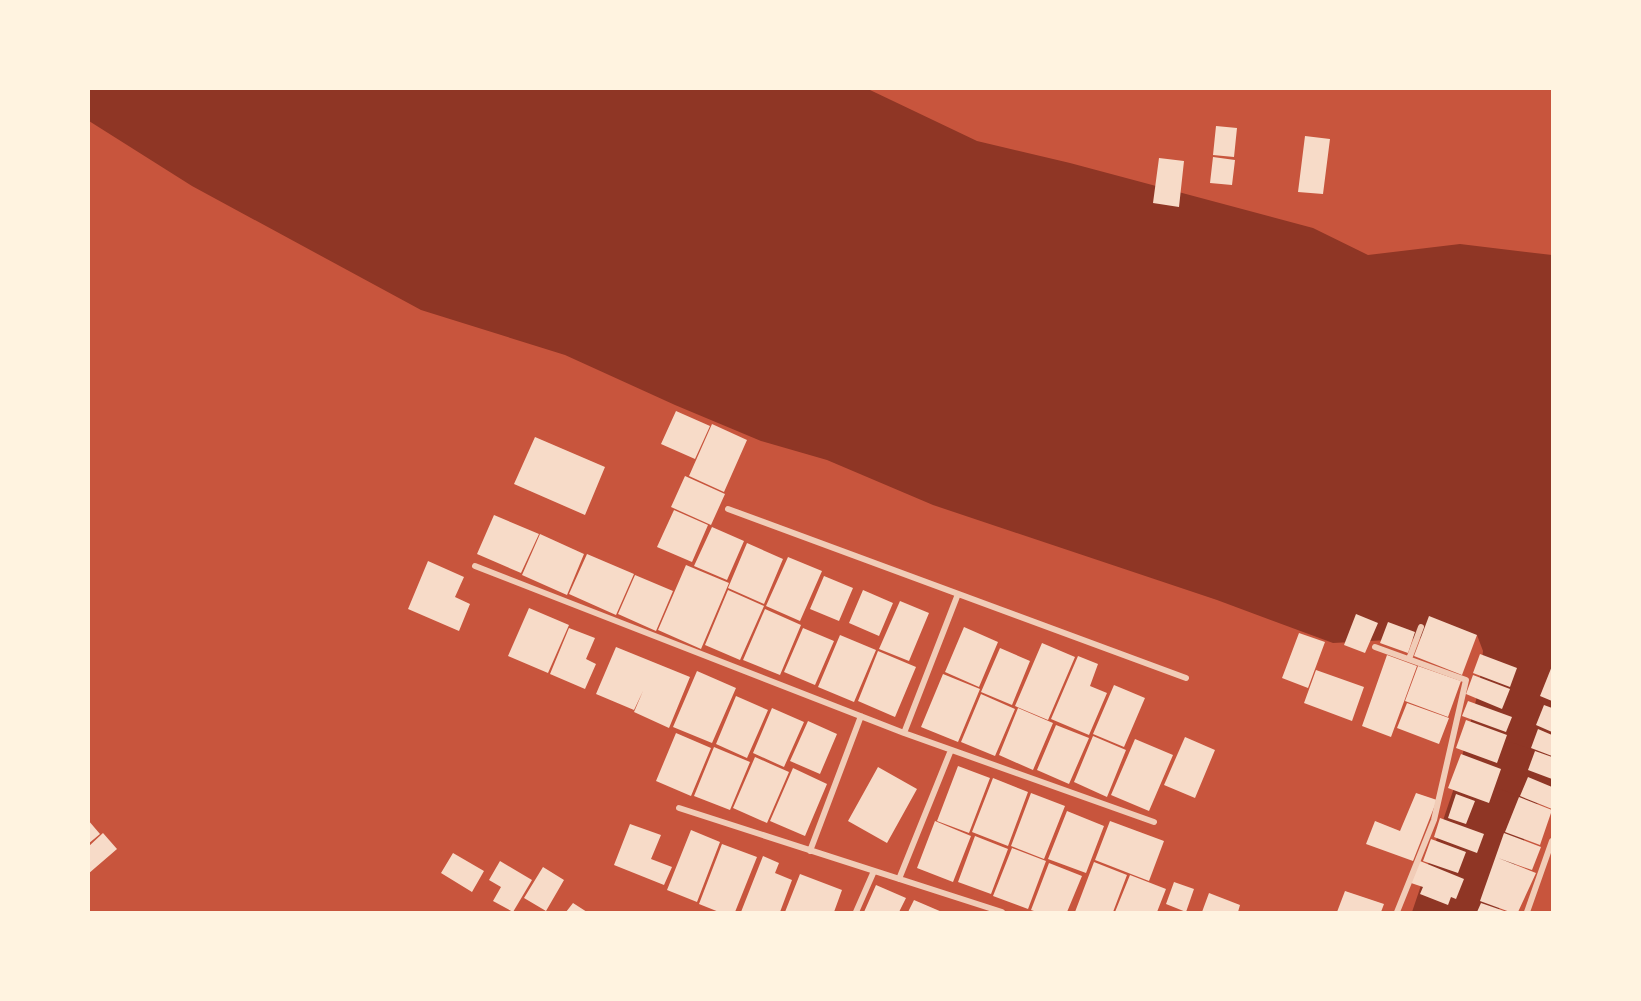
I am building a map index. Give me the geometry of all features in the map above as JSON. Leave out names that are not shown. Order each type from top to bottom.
[{"type":"street","points":[[728,509],[1186,678]]},
{"type":"street","points":[[475,566],[904,733],[1154,822]]},
{"type":"street","points":[[904,733],[958,594]]},
{"type":"street","points":[[1409,659],[1421,627]]},
{"type":"street","points":[[1375,647],[1466,680],[1434,820],[1397,912]]},
{"type":"street","points":[[810,851],[861,716]]},
{"type":"street","points":[[899,879],[951,750]]},
{"type":"street","points":[[679,808],[1002,912]]},
{"type":"street","points":[[1527,912],[1552,841]]},
{"type":"street","points":[[856,912],[874,871]]},
{"type":"shaded area","points":[[88,89],[864,89],[977,141],[1070,163],[1313,228],[1368,255],[1460,244],[1552,255],[1552,763],[1498,912],[1412,912],[1455,785],[1479,688],[1483,651],[1477,635],[1333,643],[1217,600],[933,505],[827,460],[761,441],[565,355],[421,310],[192,186],[89,121]]},
{"type":"building","points":[[1216,126],[1237,128],[1234,157],[1213,155]]},
{"type":"building","points":[[1305,136],[1330,139],[1323,194],[1298,192]]},
{"type":"building","points":[[1213,157],[1235,160],[1232,185],[1210,183]]},
{"type":"building","points":[[1159,158],[1184,161],[1179,207],[1153,203]]},
{"type":"building","points":[[676,411],[710,426],[695,459],[661,444]]},
{"type":"building","points":[[712,424],[747,440],[724,492],[689,476]]},
{"type":"building","points":[[535,437],[605,467],[585,515],[514,484]]},
{"type":"building","points":[[685,476],[725,494],[711,525],[671,507]]},
{"type":"building","points":[[674,510],[708,525],[692,562],[657,547]]},
{"type":"building","points":[[494,515],[539,534],[521,573],[477,554]]},
{"type":"building","points":[[712,527],[744,541],[727,580],[694,566]]},
{"type":"building","points":[[540,534],[584,554],[567,595],[522,575]]},
{"type":"building","points":[[747,543],[783,559],[764,604],[728,588]]},
{"type":"building","points":[[587,554],[634,574],[616,615],[569,594]]},
{"type":"building","points":[[788,557],[822,571],[800,621],[766,606]]},
{"type":"building","points":[[428,561],[464,577],[455,597],[470,604],[459,631],[408,609]]},
{"type":"building","points":[[686,565],[729,583],[701,649],[658,630]]},
{"type":"building","points":[[635,575],[673,591],[656,631],[618,614]]},
{"type":"building","points":[[824,576],[853,588],[839,621],[810,609]]},
{"type":"building","points":[[728,590],[764,606],[740,660],[705,645]]},
{"type":"building","points":[[863,590],[893,603],[879,636],[849,623]]},
{"type":"building","points":[[900,601],[929,613],[909,661],[879,649]]},
{"type":"building","points":[[529,608],[569,625],[548,673],[508,656]]},
{"type":"building","points":[[765,609],[801,625],[780,675],[743,660]]},
{"type":"building","points":[[1356,614],[1378,623],[1365,653],[1344,645]]},
{"type":"building","points":[[1429,616],[1477,635],[1462,675],[1414,656]]},
{"type":"building","points":[[1388,622],[1415,632],[1408,653],[1380,643]]},
{"type":"building","points":[[964,627],[998,642],[979,687],[945,672]]},
{"type":"building","points":[[569,628],[595,638],[586,659],[596,664],[585,689],[550,674]]},
{"type":"building","points":[[803,628],[834,641],[815,685],[784,672]]},
{"type":"building","points":[[1299,633],[1325,642],[1308,688],[1282,678]]},
{"type":"building","points":[[840,635],[876,650],[854,702],[818,687]]},
{"type":"building","points":[[1042,643],[1075,657],[1048,720],[1015,706]]},
{"type":"building","points":[[616,647],[690,677],[669,728],[634,712],[643,691],[634,710],[596,694]]},
{"type":"building","points":[[1000,648],[1030,661],[1012,705],[981,692]]},
{"type":"building","points":[[878,651],[916,667],[895,717],[858,701]]},
{"type":"building","points":[[1480,654],[1517,668],[1510,687],[1473,673]]},
{"type":"building","points":[[1387,655],[1417,666],[1391,737],[1362,726]]},
{"type":"building","points":[[1078,656],[1098,664],[1090,686],[1107,693],[1089,735],[1051,719]]},
{"type":"building","points":[[1418,666],[1461,681],[1448,717],[1405,701]]},
{"type":"building","points":[[1552,666],[1552,701],[1540,696]]},
{"type":"building","points":[[1316,670],[1364,687],[1352,721],[1304,703]]},
{"type":"building","points":[[697,671],[736,688],[712,743],[673,727]]},
{"type":"building","points":[[943,674],[980,689],[958,742],[921,727]]},
{"type":"building","points":[[1473,675],[1510,689],[1502,709],[1466,694]]},
{"type":"building","points":[[1114,685],[1145,698],[1124,747],[1093,734]]},
{"type":"building","points":[[981,694],[1015,709],[995,756],[961,742]]},
{"type":"building","points":[[736,696],[768,710],[747,758],[716,744]]},
{"type":"building","points":[[1468,701],[1512,717],[1506,732],[1462,716]]},
{"type":"building","points":[[1407,703],[1449,718],[1439,744],[1397,728]]},
{"type":"building","points":[[1544,705],[1552,708],[1552,732],[1536,725]]},
{"type":"building","points":[[772,708],[804,722],[784,767],[753,753]]},
{"type":"building","points":[[1018,708],[1053,723],[1033,770],[999,755]]},
{"type":"building","points":[[1466,720],[1507,735],[1497,763],[1456,748]]},
{"type":"building","points":[[808,721],[837,734],[820,774],[790,761]]},
{"type":"building","points":[[1056,725],[1089,738],[1069,784],[1037,770]]},
{"type":"building","points":[[1538,729],[1552,735],[1552,756],[1531,748]]},
{"type":"building","points":[[676,733],[711,748],[691,796],[656,781]]},
{"type":"building","points":[[1093,736],[1126,750],[1107,797],[1074,782]]},
{"type":"building","points":[[1185,737],[1215,750],[1195,798],[1164,785]]},
{"type":"building","points":[[1135,739],[1173,755],[1149,811],[1111,795]]},
{"type":"building","points":[[714,747],[750,762],[730,810],[694,796]]},
{"type":"building","points":[[1535,751],[1552,757],[1552,779],[1528,770]]},
{"type":"building","points":[[1461,754],[1501,769],[1489,803],[1448,788]]},
{"type":"building","points":[[755,757],[789,772],[767,823],[733,808]]},
{"type":"building","points":[[958,766],[990,778],[969,833],[937,821]]},
{"type":"building","points":[[878,767],[917,789],[887,843],[848,821]]},
{"type":"building","points":[[793,768],[827,784],[805,836],[770,821]]},
{"type":"building","points":[[1528,777],[1552,787],[1552,809],[1520,796]]},
{"type":"building","points":[[993,778],[1028,792],[1008,846],[972,832]]},
{"type":"building","points":[[1031,793],[1065,806],[1044,859],[1011,846]]},
{"type":"building","points":[[1416,793],[1437,800],[1413,861],[1366,844],[1375,821],[1400,831]]},
{"type":"building","points":[[1456,794],[1475,801],[1466,824],[1448,818]]},
{"type":"building","points":[[1519,797],[1552,810],[1540,845],[1505,832]]},
{"type":"building","points":[[1067,811],[1104,826],[1086,873],[1048,859]]},
{"type":"building","points":[[1440,818],[1484,834],[1477,853],[1434,837]]},
{"type":"building","points":[[88,820],[100,834],[88,844]]},
{"type":"building","points":[[935,821],[971,836],[953,882],[917,868]]},
{"type":"building","points":[[1110,821],[1164,841],[1149,881],[1095,860]]},
{"type":"building","points":[[630,824],[661,835],[651,859],[672,867],[664,885],[614,865]]},
{"type":"building","points":[[691,830],[720,842],[697,902],[667,890]]},
{"type":"building","points":[[103,833],[117,849],[88,874],[88,847]]},
{"type":"building","points":[[1504,833],[1541,847],[1532,870],[1498,858],[1536,873],[1518,912],[1510,912],[1480,901]]},
{"type":"building","points":[[975,836],[1008,849],[991,894],[958,882]]},
{"type":"building","points":[[1431,839],[1466,852],[1458,873],[1423,861]]},
{"type":"building","points":[[722,844],[757,857],[735,912],[719,912],[699,904]]},
{"type":"building","points":[[1012,848],[1046,861],[1028,909],[993,896]]},
{"type":"building","points":[[453,853],[484,871],[472,892],[441,873]]},
{"type":"building","points":[[763,856],[779,863],[775,873],[792,880],[780,912],[741,912]]},
{"type":"building","points":[[500,861],[532,880],[513,912],[493,901],[501,887],[489,880]]},
{"type":"building","points":[[1420,861],[1464,879],[1456,899],[1451,897],[1448,905],[1420,894],[1423,887],[1411,883]]},
{"type":"building","points":[[1094,862],[1127,875],[1113,912],[1075,912]]},
{"type":"building","points":[[1049,863],[1082,876],[1067,912],[1031,910]]},
{"type":"building","points":[[543,867],[564,880],[546,911],[524,898]]},
{"type":"building","points":[[800,874],[842,890],[834,912],[785,912]]},
{"type":"building","points":[[1130,875],[1166,889],[1157,912],[1115,912]]},
{"type":"building","points":[[1174,882],[1194,889],[1186,912],[1166,904]]},
{"type":"building","points":[[876,885],[906,898],[899,912],[864,912]]},
{"type":"building","points":[[1345,891],[1384,904],[1381,912],[1337,912]]},
{"type":"building","points":[[1209,893],[1240,905],[1238,912],[1202,912]]},
{"type":"building","points":[[914,900],[942,912],[908,912]]},
{"type":"building","points":[[573,903],[587,912],[566,912]]},
{"type":"building","points":[[1481,903],[1507,912],[1477,912]]},
{"type":"waterway","points":[[1507,766],[1552,783]]}]
